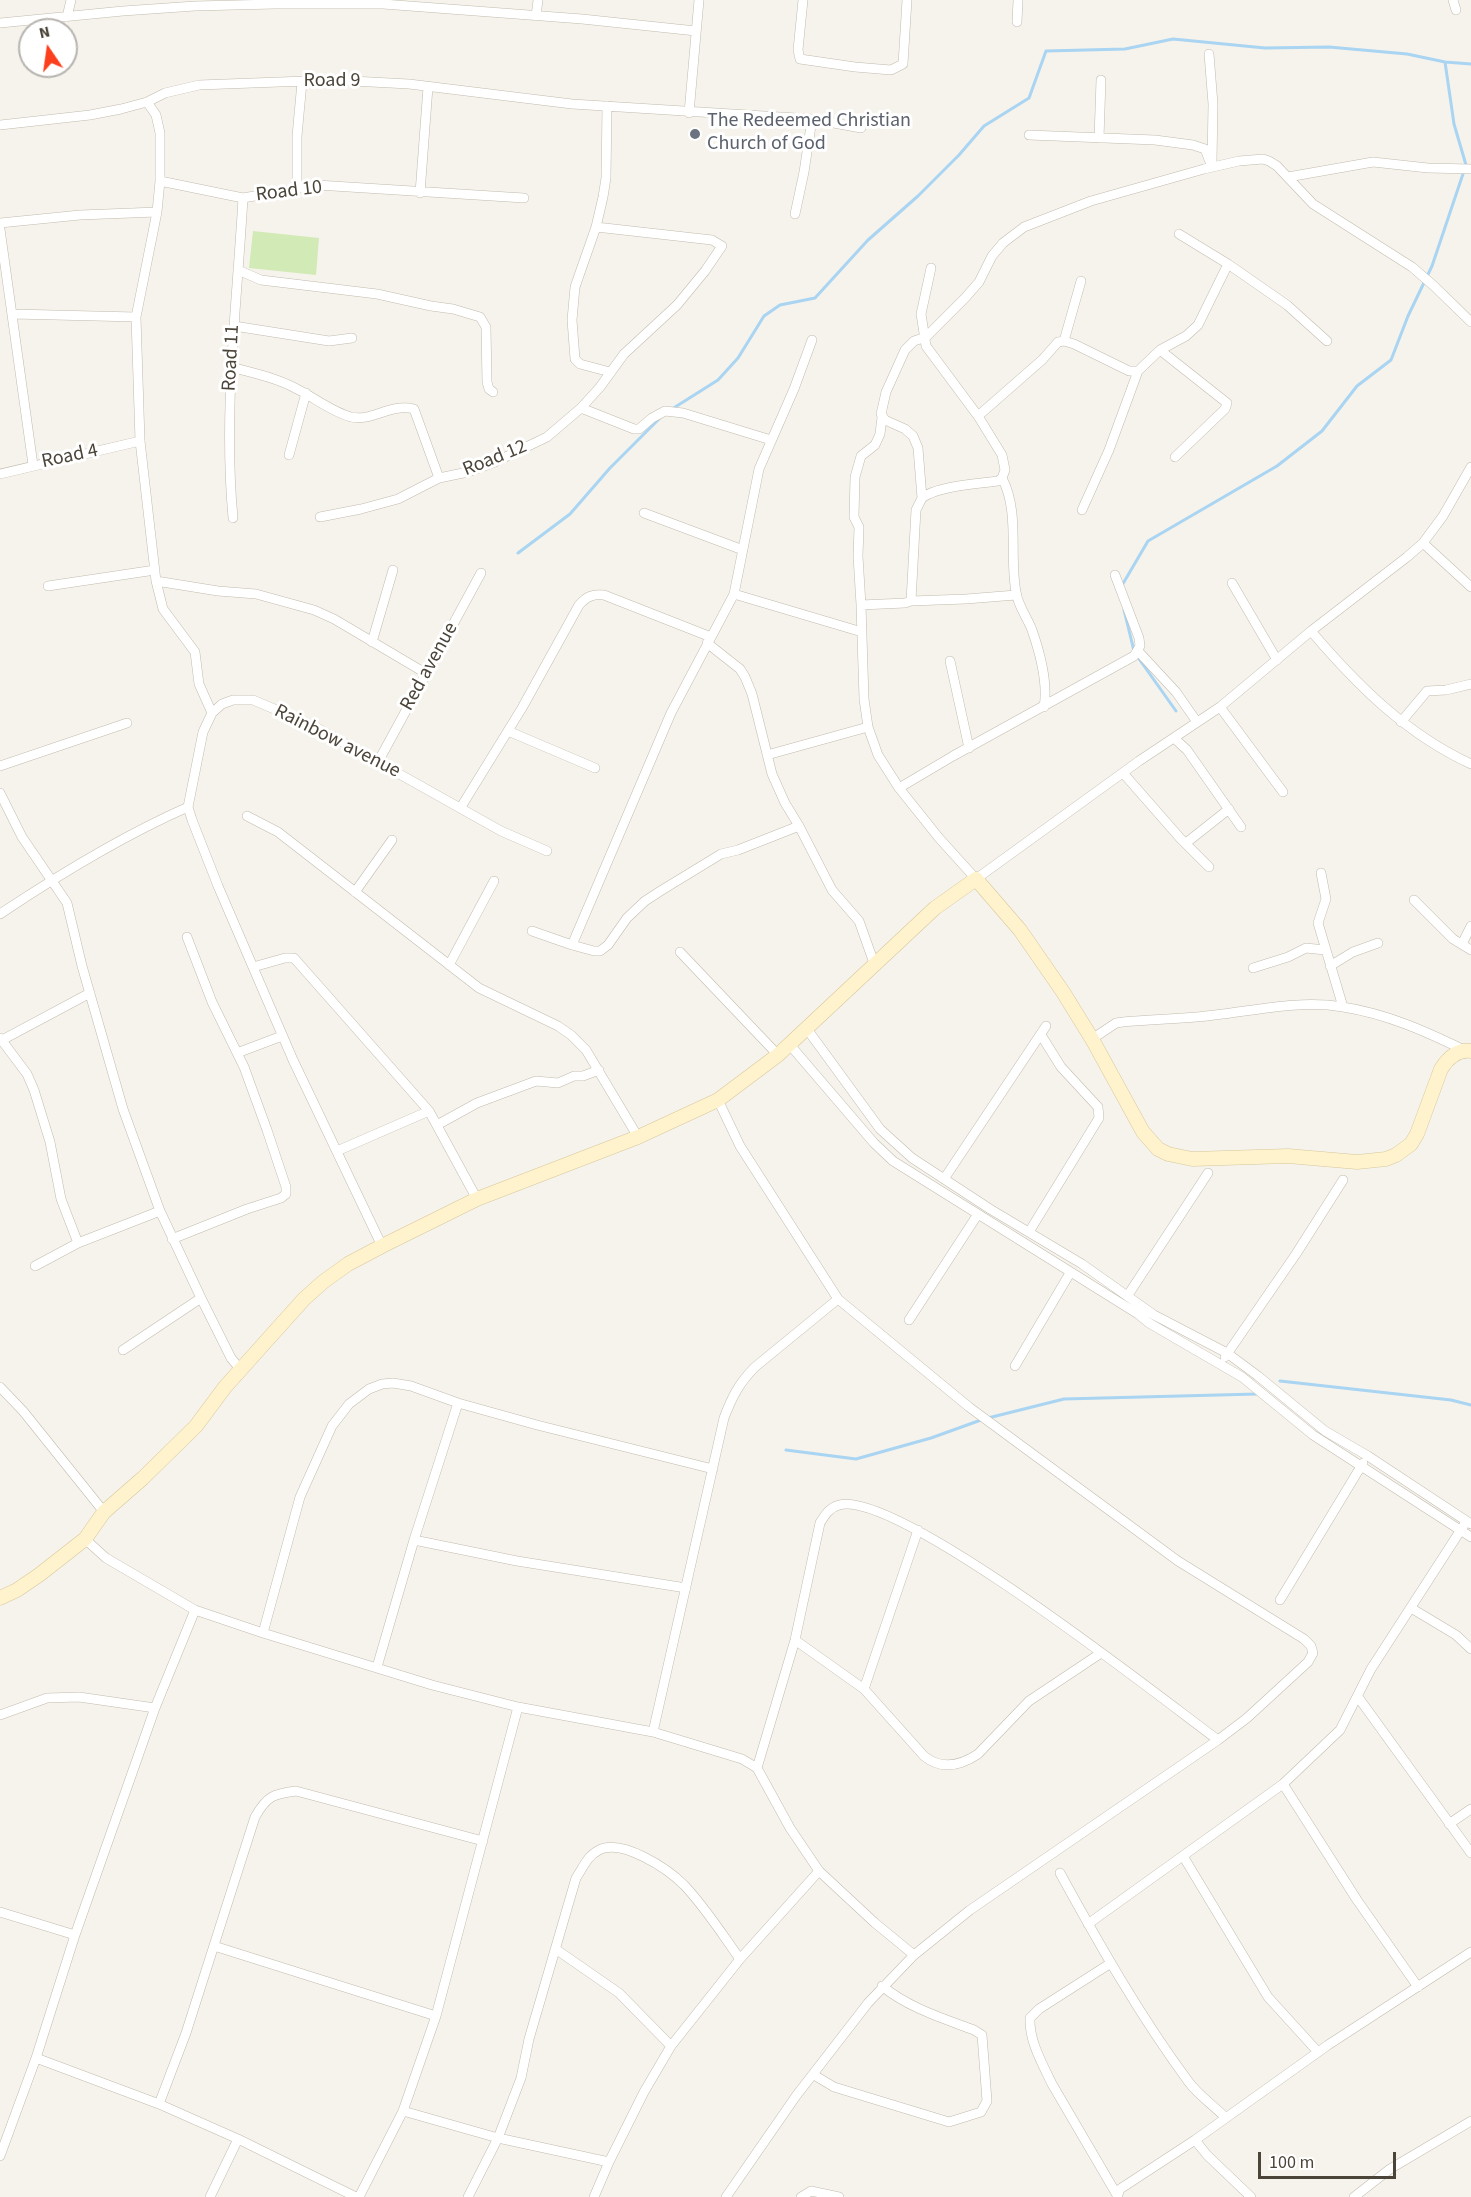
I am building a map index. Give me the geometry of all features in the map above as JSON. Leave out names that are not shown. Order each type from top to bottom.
[{"type":"street","points":[[67,17],[71,0]]},
{"type":"street","points":[[536,16],[538,0]]},
{"type":"street","points":[[689,113],[699,0]]},
{"type":"street","points":[[803,0],[798,50],[800,59],[891,70],[903,64],[907,0]]},
{"type":"street","points":[[1017,22],[1018,0]]},
{"type":"street","points":[[1453,0],[1456,10]]},
{"type":"street","points":[[0,23],[196,3],[383,4],[443,5],[696,31]]},
{"type":"street","points":[[1209,54],[1213,104],[1212,167]]},
{"type":"street","name":"Road 9","points":[[0,125],[90,115],[147,102],[165,93],[199,85],[355,80],[536,100],[689,113],[812,120],[861,128]]},
{"type":"street","points":[[1100,138],[1101,80]]},
{"type":"street","points":[[297,187],[297,136],[302,82]]},
{"type":"street","points":[[420,193],[428,87]]},
{"type":"street","points":[[147,102],[156,115],[160,133],[160,182],[157,212],[136,316],[140,441],[156,582],[163,609],[195,652],[199,684],[212,713],[203,732],[188,807],[218,886],[282,1036],[382,1246]]},
{"type":"street","points":[[607,106],[606,178],[596,227],[574,287],[572,320],[575,359],[579,364],[610,372]]},
{"type":"street","points":[[795,214],[812,120]]},
{"type":"street","points":[[1029,135],[1155,140],[1193,145],[1205,150],[1212,167]]},
{"type":"street","points":[[1468,1051],[1447,1059],[1411,1144],[1386,1159],[1357,1162],[1288,1156],[1192,1158],[1168,1154],[1158,1149],[1149,1140],[1063,992],[1020,930],[899,788],[878,755],[868,727],[864,699],[858,527],[854,517],[855,477],[861,456],[875,445],[880,434],[882,406],[886,392],[905,350],[914,341],[926,337],[972,290],[979,282],[992,256],[1003,243],[1024,227],[1091,201],[1212,167],[1263,159],[1277,166],[1313,204],[1412,267],[1471,321]]},
{"type":"street","points":[[1288,177],[1373,162],[1428,168],[1471,169]]},
{"type":"street","name":"Road 10","points":[[160,182],[243,198],[317,185],[524,198]]},
{"type":"street","name":"Road 11","points":[[233,518],[228,469],[231,367],[243,198]]},
{"type":"street","points":[[0,223],[80,215],[157,212]]},
{"type":"street","name":"Road 12","points":[[231,367],[268,377],[306,393],[341,414],[354,418],[371,416],[397,407],[414,409],[439,478],[468,472],[547,437],[581,408],[624,354],[677,305],[722,246],[712,240],[596,227]]},
{"type":"street","points":[[0,229],[33,465]]},
{"type":"street","points":[[1179,234],[1228,264],[1287,305],[1327,341]]},
{"type":"street","points":[[1082,510],[1109,450],[1138,371],[1160,350],[1186,336],[1198,325],[1228,264]]},
{"type":"street","points":[[911,601],[916,510],[922,498],[926,494],[942,490],[998,481],[1005,470],[1002,455],[978,416],[926,346],[921,314],[931,268]]},
{"type":"street","points":[[238,270],[261,280],[377,294],[453,309],[480,317],[486,327],[487,382],[493,392]]},
{"type":"street","points":[[1064,341],[1081,281]]},
{"type":"street","points":[[13,314],[136,316]]},
{"type":"street","points":[[234,326],[329,341],[352,338]]},
{"type":"street","points":[[572,945],[671,713],[734,594],[757,479],[812,340]]},
{"type":"street","points":[[978,416],[1042,360],[1058,342],[1074,344],[1129,371],[1138,371]]},
{"type":"street","points":[[1160,350],[1227,403],[1226,409],[1175,457]]},
{"type":"street","points":[[289,455],[306,393]]},
{"type":"street","points":[[581,408],[634,429],[639,429],[661,412],[683,413],[771,440]]},
{"type":"street","points":[[882,417],[913,436],[918,448],[922,498]]},
{"type":"street","name":"Road 4","points":[[0,474],[140,441]]},
{"type":"street","points":[[0,1598],[39,1575],[85,1539],[104,1512],[196,1426],[240,1369],[322,1282],[348,1264],[477,1199],[638,1137],[688,1115],[718,1100],[750,1078],[790,1045],[874,963],[935,908],[1123,773],[1220,707],[1311,631],[1407,558],[1423,543],[1443,516],[1471,467]]},
{"type":"street","points":[[320,517],[398,499],[439,478]]},
{"type":"street","points":[[1002,478],[1011,497],[1012,560],[1016,595],[1037,648],[1046,694],[1044,707]]},
{"type":"street","points":[[644,513],[743,550]]},
{"type":"street","points":[[1423,543],[1471,587]]},
{"type":"street","points":[[48,586],[155,570]]},
{"type":"street","points":[[372,642],[393,570]]},
{"type":"street","name":"Red avenue","points":[[378,762],[481,573]]},
{"type":"street","points":[[899,788],[1126,662],[1138,651],[1139,638],[1136,627],[1115,575]]},
{"type":"street","points":[[156,582],[256,594],[314,610],[334,619],[427,674]]},
{"type":"street","points":[[1232,583],[1277,660]]},
{"type":"street","points":[[461,807],[508,731],[579,605],[586,597],[595,594],[604,596],[709,640],[740,669],[752,694],[772,774],[785,803],[832,890],[859,921],[874,963]]},
{"type":"street","points":[[734,594],[862,632]]},
{"type":"street","points":[[861,605],[1016,595]]},
{"type":"street","points":[[1311,631],[1342,667],[1401,723],[1471,764]]},
{"type":"street","points":[[1138,651],[1176,692],[1197,722]]},
{"type":"street","points":[[950,661],[969,748]]},
{"type":"street","points":[[1401,723],[1427,691],[1446,690],[1471,684]]},
{"type":"street","name":"Rainbow avenue","points":[[212,713],[222,704],[233,700],[253,700],[312,725],[501,831],[547,851]]},
{"type":"street","points":[[1220,707],[1283,792]]},
{"type":"street","points":[[0,766],[127,723]]},
{"type":"street","points":[[768,755],[868,727]]},
{"type":"street","points":[[508,731],[595,768]]},
{"type":"street","points":[[1173,738],[1187,750],[1241,827]]},
{"type":"street","points":[[1123,773],[1209,867]]},
{"type":"street","points":[[0,793],[21,837],[67,903],[123,1109],[160,1211],[231,1358],[240,1369]]},
{"type":"street","points":[[0,914],[52,879],[133,833],[188,807]]},
{"type":"street","points":[[1186,843],[1229,809]]},
{"type":"street","points":[[247,816],[278,832],[479,988],[558,1026],[571,1035],[586,1050],[638,1137]]},
{"type":"street","points":[[532,931],[572,945],[600,951],[608,945],[627,918],[645,901],[662,890],[721,854],[738,850],[799,826]]},
{"type":"street","points":[[355,892],[392,840]]},
{"type":"street","points":[[1321,873],[1326,899],[1318,923],[1343,1007]]},
{"type":"street","points":[[449,965],[494,881]]},
{"type":"street","points":[[1414,900],[1453,939],[1471,950]]},
{"type":"street","points":[[1462,944],[1471,926]]},
{"type":"street","points":[[172,1239],[281,1198],[286,1194],[267,1130],[187,937]]},
{"type":"street","points":[[1330,966],[1353,952],[1378,943]]},
{"type":"street","points":[[1253,968],[1288,957],[1306,948],[1325,950]]},
{"type":"street","points":[[680,952],[778,1055]]},
{"type":"street","points":[[253,966],[294,958],[429,1111],[477,1199]]},
{"type":"street","points":[[78,1243],[61,1199],[50,1142],[34,1090],[27,1074],[1,1039],[90,993]]},
{"type":"street","points":[[1092,1039],[1116,1023],[1203,1017],[1312,1004],[1343,1007],[1406,1022],[1468,1051]]},
{"type":"street","points":[[807,1029],[880,1130],[912,1158],[1128,1295],[1154,1315],[1227,1353],[1325,1431],[1368,1456],[1469,1522],[1461,1530],[1371,1669],[1340,1730],[1283,1784],[1088,1924]]},
{"type":"street","points":[[944,1179],[1044,1030],[1055,1059],[1100,1112],[1099,1118],[1029,1233]]},
{"type":"street","points":[[237,1053],[282,1036]]},
{"type":"street","points":[[790,1045],[874,1143],[893,1161],[1149,1323],[1259,1389],[1313,1435],[1471,1537]]},
{"type":"street","points":[[437,1125],[477,1103],[536,1081],[558,1083],[574,1076],[583,1076],[599,1070]]},
{"type":"street","points":[[718,1100],[740,1146],[838,1299],[969,1407],[1159,1547],[1304,1639],[1311,1646],[1313,1653],[1308,1662],[1247,1718],[1218,1740],[970,1910],[914,1955],[882,1986],[796,2096],[726,2197]]},
{"type":"street","points":[[337,1151],[429,1111]]},
{"type":"street","points":[[1128,1295],[1208,1173]]},
{"type":"street","points":[[1220,1364],[1296,1254],[1343,1180]]},
{"type":"street","points":[[35,1266],[78,1243],[160,1211]]},
{"type":"street","points":[[909,1320],[978,1214]]},
{"type":"street","points":[[1015,1366],[1070,1273]]},
{"type":"street","points":[[123,1350],[201,1298]]},
{"type":"street","points":[[653,1732],[724,1418],[733,1393],[744,1378],[838,1299]]},
{"type":"street","points":[[263,1633],[300,1497],[332,1426],[349,1404],[369,1389],[393,1383],[411,1386],[458,1403],[598,1442],[713,1469]]},
{"type":"street","points":[[0,1387],[23,1411],[104,1512]]},
{"type":"street","points":[[377,1667],[414,1540],[458,1403]]},
{"type":"street","points":[[1280,1600],[1368,1456]]},
{"type":"street","points":[[756,1768],[795,1640],[820,1523],[827,1511],[839,1505],[851,1504],[875,1511],[918,1530],[971,1561],[1218,1740]]},
{"type":"street","points":[[864,1689],[918,1530]]},
{"type":"street","points":[[85,1539],[105,1558],[195,1610],[263,1633],[432,1685],[518,1707],[653,1732],[742,1759],[756,1768],[790,1828],[819,1871],[875,1923],[914,1955]]},
{"type":"street","points":[[414,1540],[517,1561],[686,1588]]},
{"type":"street","points":[[1411,1608],[1455,1635],[1471,1649]]},
{"type":"street","points":[[0,2156],[36,2058],[75,1935],[155,1708],[195,1610]]},
{"type":"street","points":[[795,1640],[864,1689],[924,1756],[932,1763],[941,1766],[968,1761],[978,1754],[1029,1701],[1101,1653]]},
{"type":"street","points":[[0,1715],[47,1698],[79,1697],[155,1708]]},
{"type":"street","points":[[1358,1697],[1471,1853]]},
{"type":"street","points":[[36,2058],[159,2104],[238,2139],[357,2197],[403,2111],[436,2016],[518,1707]]},
{"type":"street","points":[[1283,1784],[1357,1900],[1418,1987]]},
{"type":"street","points":[[159,2104],[186,2032],[255,1817],[264,1801],[277,1794],[296,1791],[483,1841]]},
{"type":"street","points":[[1449,1824],[1471,1809]]},
{"type":"street","points":[[468,2197],[498,2138],[521,2079],[529,2039],[576,1878],[589,1857],[601,1849],[619,1848],[637,1852],[682,1883],[740,1959]]},
{"type":"street","points":[[1184,1856],[1268,1997],[1318,2052]]},
{"type":"street","points":[[594,2197],[644,2092],[671,2046],[740,1959],[819,1871]]},
{"type":"street","points":[[1060,1873],[1111,1963],[1190,2084],[1225,2117]]},
{"type":"street","points":[[0,1912],[75,1935]]},
{"type":"street","points":[[214,1946],[436,2016]]},
{"type":"street","points":[[556,1950],[619,1993],[671,2046]]},
{"type":"street","points":[[1117,2196],[1120,2189],[1195,2140],[1318,2052],[1471,1952]]},
{"type":"street","points":[[1111,1963],[1039,2009],[1030,2018],[1029,2029],[1042,2065],[1052,2084],[1117,2196]]},
{"type":"street","points":[[814,2075],[834,2087],[949,2122],[981,2112],[987,2101],[980,2032],[914,2007],[895,1997],[882,1986]]},
{"type":"street","points":[[403,2111],[498,2138],[609,2162]]},
{"type":"street","points":[[1354,2197],[1390,2169],[1471,2121]]},
{"type":"street","points":[[210,2197],[238,2139]]},
{"type":"street","points":[[1195,2140],[1207,2155],[1251,2197]]},
{"type":"street","points":[[801,2197],[811,2191],[840,2197]]},
{"type":"green space","points":[[253,231],[319,238],[316,275],[249,268]]},
{"type":"waterway","points":[[672,409],[718,380],[738,358],[764,316],[780,305],[815,298],[868,240],[918,196],[984,126],[1029,98],[1046,51],[1125,49],[1173,39],[1265,48],[1329,47],[1407,54],[1445,62],[1471,64]]},
{"type":"waterway","points":[[1121,587],[1148,541],[1277,466],[1322,431],[1357,386],[1391,360],[1408,316],[1432,266],[1466,165],[1454,124],[1445,62]]},
{"type":"waterway","points":[[518,553],[570,514],[610,468],[660,418]]},
{"type":"waterway","points":[[1124,610],[1134,651]]},
{"type":"waterway","points":[[1137,656],[1176,711]]},
{"type":"waterway","points":[[1280,1381],[1451,1400],[1471,1405]]},
{"type":"waterway","points":[[988,1418],[1064,1399],[1257,1394]]},
{"type":"waterway","points":[[786,1450],[856,1459],[931,1438],[981,1420]]},
{"type":"place","name":"The Redeemed Christian Church of God","points":[[695,134]]}]
